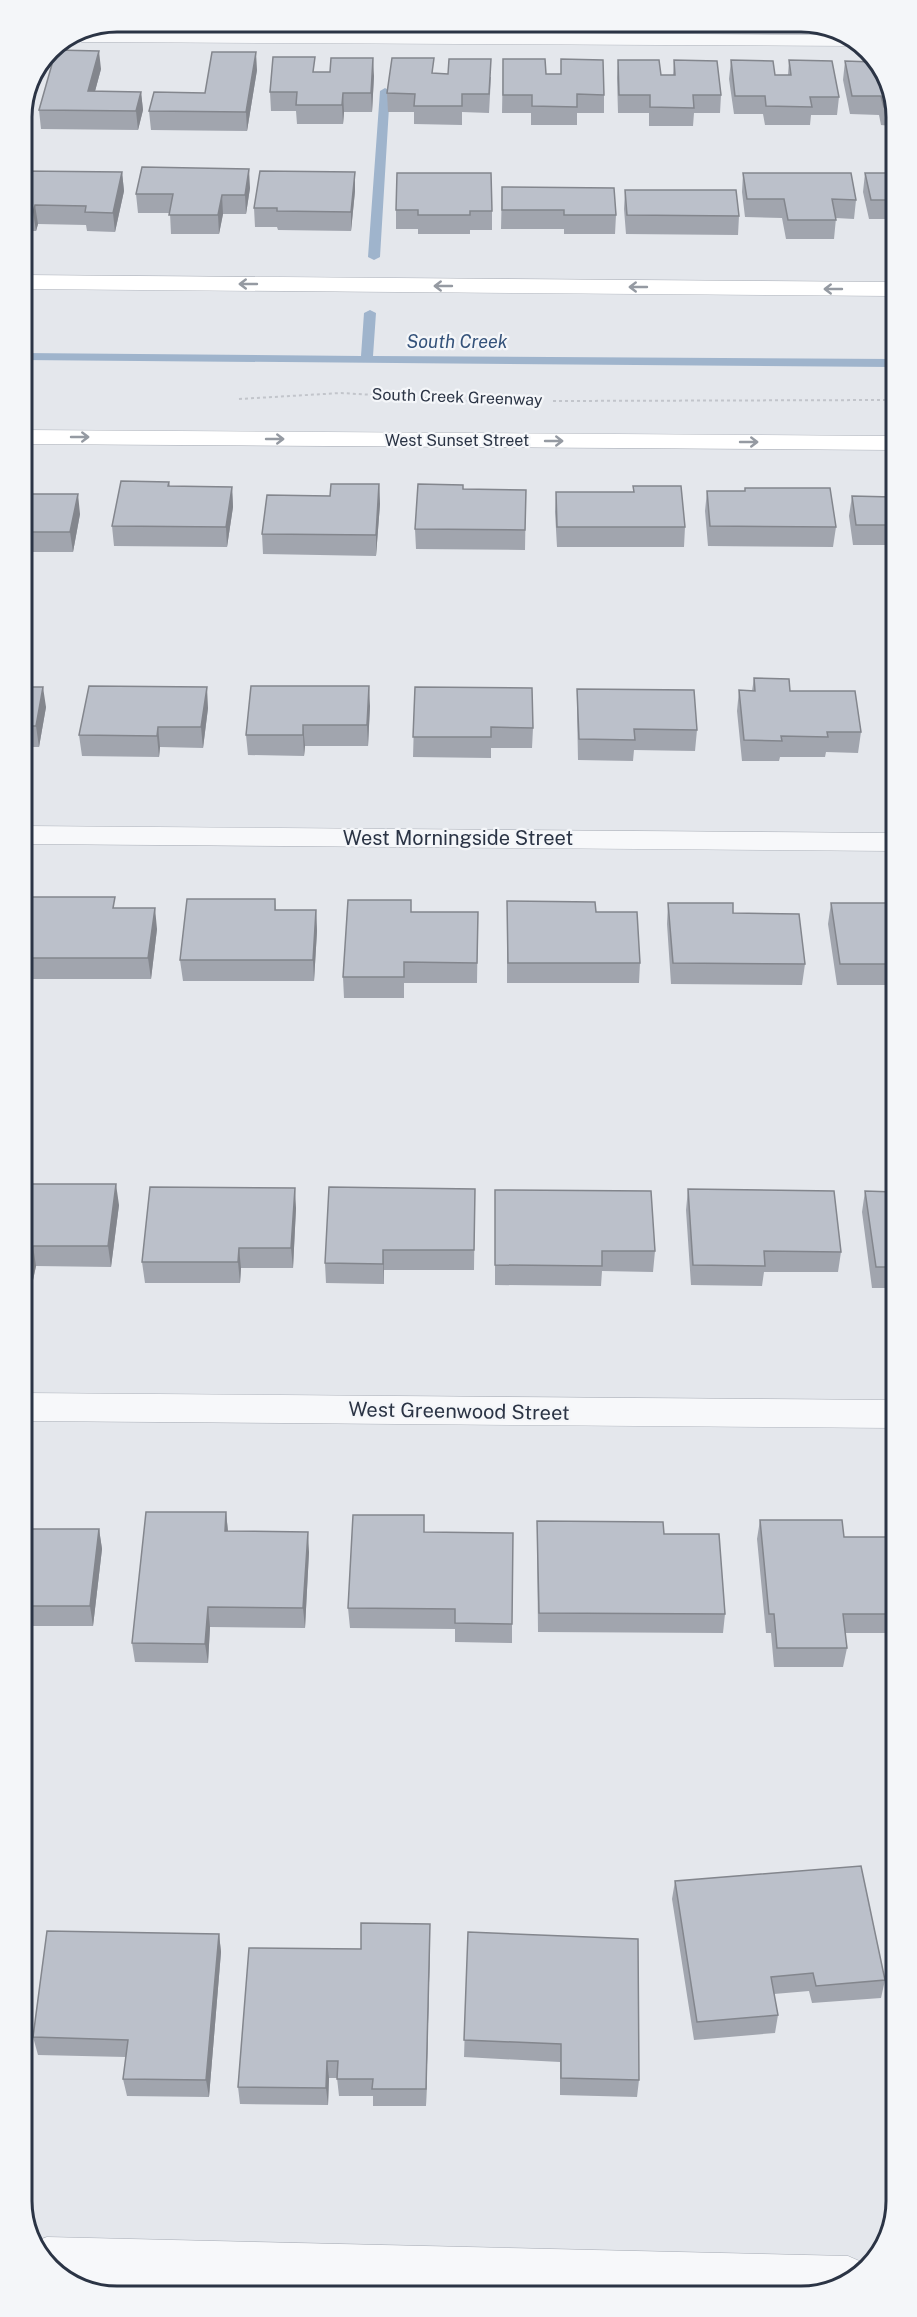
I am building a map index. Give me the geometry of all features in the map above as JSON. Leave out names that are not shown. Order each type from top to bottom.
[{"type":"main road","points":[[32,282],[886,289]]},
{"type":"main road","name":"West Sunset Street","points":[[32,436],[886,443]]},
{"type":"street","points":[[90,36],[839,41]]},
{"type":"street","name":"West Morningside Street","points":[[32,835],[886,842]]},
{"type":"street","name":"West Greenwood Street","points":[[32,1407],[886,1414]]},
{"type":"street","points":[[57,2260],[835,2278]]},
{"type":"path","name":"South Creek Greenway","points":[[234,399],[341,393],[475,401]]},
{"type":"path","name":"South Creek Greenway","points":[[543,401],[886,400]]},
{"type":"building","points":[[64,50],[99,51],[88,91],[141,92],[136,111],[39,110],[53,62]]},
{"type":"building","points":[[212,52],[256,52],[246,112],[149,111],[154,92],[205,93]]},
{"type":"building","points":[[273,57],[315,57],[313,72],[330,72],[331,58],[373,58],[371,93],[343,93],[342,105],[296,105],[297,92],[270,92]]},
{"type":"building","points":[[392,58],[434,58],[432,73],[448,74],[449,59],[491,59],[489,94],[462,94],[462,106],[414,106],[415,94],[387,93]]},
{"type":"building","points":[[503,59],[545,59],[546,74],[561,74],[561,59],[603,60],[604,95],[577,94],[577,107],[532,106],[532,95],[503,95]]},
{"type":"building","points":[[618,60],[659,60],[661,75],[675,75],[674,60],[717,61],[721,95],[693,95],[694,108],[650,107],[650,95],[619,95]]},
{"type":"building","points":[[731,60],[773,61],[775,75],[791,75],[789,60],[832,61],[839,97],[810,97],[812,107],[766,106],[765,96],[735,96]]},
{"type":"building","points":[[845,61],[865,62],[881,89],[885,107],[881,96],[852,96]]},
{"type":"building","points":[[142,167],[249,169],[245,195],[222,195],[218,215],[169,215],[173,194],[136,194]]},
{"type":"building","points":[[32,171],[122,172],[113,213],[85,212],[86,206],[35,205],[33,212]]},
{"type":"building","points":[[260,171],[355,172],[351,212],[277,211],[277,208],[254,208]]},
{"type":"building","points":[[397,173],[491,173],[492,211],[470,211],[470,215],[418,215],[418,210],[396,210]]},
{"type":"building","points":[[743,173],[851,173],[856,200],[832,199],[836,220],[788,220],[784,199],[747,199]]},
{"type":"building","points":[[865,173],[886,173],[886,200],[871,200]]},
{"type":"building","points":[[502,187],[614,188],[616,215],[564,215],[564,210],[502,210]]},
{"type":"building","points":[[625,190],[736,190],[739,216],[627,215]]},
{"type":"building","points":[[121,481],[169,482],[168,486],[232,487],[226,527],[112,526]]},
{"type":"building","points":[[331,484],[379,484],[376,535],[262,534],[267,495],[330,496]]},
{"type":"building","points":[[418,484],[463,485],[463,489],[526,490],[525,530],[415,529]]},
{"type":"building","points":[[633,486],[681,486],[685,527],[557,527],[556,492],[634,492]]},
{"type":"building","points":[[745,488],[830,488],[836,527],[710,526],[707,491],[745,491]]},
{"type":"building","points":[[32,494],[78,494],[70,532],[32,532]]},
{"type":"building","points":[[852,496],[886,497],[886,525],[856,525]]},
{"type":"building","points":[[754,678],[789,679],[790,691],[855,691],[861,732],[827,732],[828,737],[781,736],[782,741],[744,740],[739,690],[755,691]]},
{"type":"building","points":[[89,686],[207,687],[201,727],[158,727],[157,736],[79,735]]},
{"type":"building","points":[[251,686],[369,686],[367,725],[303,725],[303,735],[246,735]]},
{"type":"building","points":[[32,687],[43,687],[36,726],[32,726]]},
{"type":"building","points":[[415,687],[532,688],[533,728],[491,727],[491,737],[413,737]]},
{"type":"building","points":[[577,689],[694,690],[697,730],[634,729],[635,740],[579,739]]},
{"type":"building","points":[[32,897],[115,897],[113,908],[155,908],[148,958],[32,958]]},
{"type":"building","points":[[187,899],[275,899],[275,910],[316,910],[313,960],[180,960]]},
{"type":"building","points":[[348,900],[411,900],[411,912],[478,912],[477,963],[404,962],[404,977],[343,977]]},
{"type":"building","points":[[507,901],[595,902],[596,912],[637,912],[640,963],[508,963]]},
{"type":"building","points":[[668,903],[733,903],[733,913],[799,914],[805,964],[673,963]]},
{"type":"building","points":[[831,903],[886,903],[886,964],[840,964]]},
{"type":"building","points":[[32,1184],[116,1184],[108,1246],[33,1246],[32,1251]]},
{"type":"building","points":[[150,1187],[295,1188],[291,1248],[239,1248],[238,1262],[142,1262]]},
{"type":"building","points":[[329,1187],[475,1189],[474,1250],[383,1250],[383,1264],[325,1263]]},
{"type":"building","points":[[688,1189],[834,1191],[841,1252],[764,1251],[765,1266],[693,1265]]},
{"type":"building","points":[[495,1190],[651,1191],[655,1251],[602,1251],[602,1266],[495,1265]]},
{"type":"building","points":[[865,1191],[886,1192],[886,1267],[876,1267]]},
{"type":"building","points":[[146,1512],[226,1512],[225,1531],[308,1532],[303,1608],[208,1607],[205,1644],[132,1643]]},
{"type":"building","points":[[353,1515],[424,1515],[424,1532],[513,1533],[512,1624],[455,1623],[455,1609],[348,1608]]},
{"type":"building","points":[[760,1520],[842,1520],[844,1537],[886,1537],[886,1614],[843,1614],[847,1648],[777,1648],[774,1614],[769,1614]]},
{"type":"building","points":[[537,1521],[663,1522],[664,1534],[719,1534],[725,1614],[539,1613]]},
{"type":"building","points":[[32,1529],[99,1529],[90,1606],[32,1606]]},
{"type":"building","points":[[861,1866],[885,1980],[816,1986],[813,1973],[771,1977],[778,2015],[697,2022],[675,1881]]},
{"type":"building","points":[[361,1923],[430,1924],[426,2089],[372,2089],[373,2079],[337,2079],[338,2061],[327,2061],[326,2088],[238,2087],[249,1948],[361,1949]]},
{"type":"building","points":[[47,1931],[219,1934],[206,2080],[123,2079],[128,2040],[33,2037]]},
{"type":"building","points":[[468,1932],[638,1939],[639,2080],[561,2078],[561,2044],[464,2040]]},
{"type":"waterway","points":[[374,257],[385,91]]},
{"type":"waterway","points":[[367,359],[370,313]]},
{"type":"waterway","name":"South Creek","points":[[32,357],[886,363]]}]
